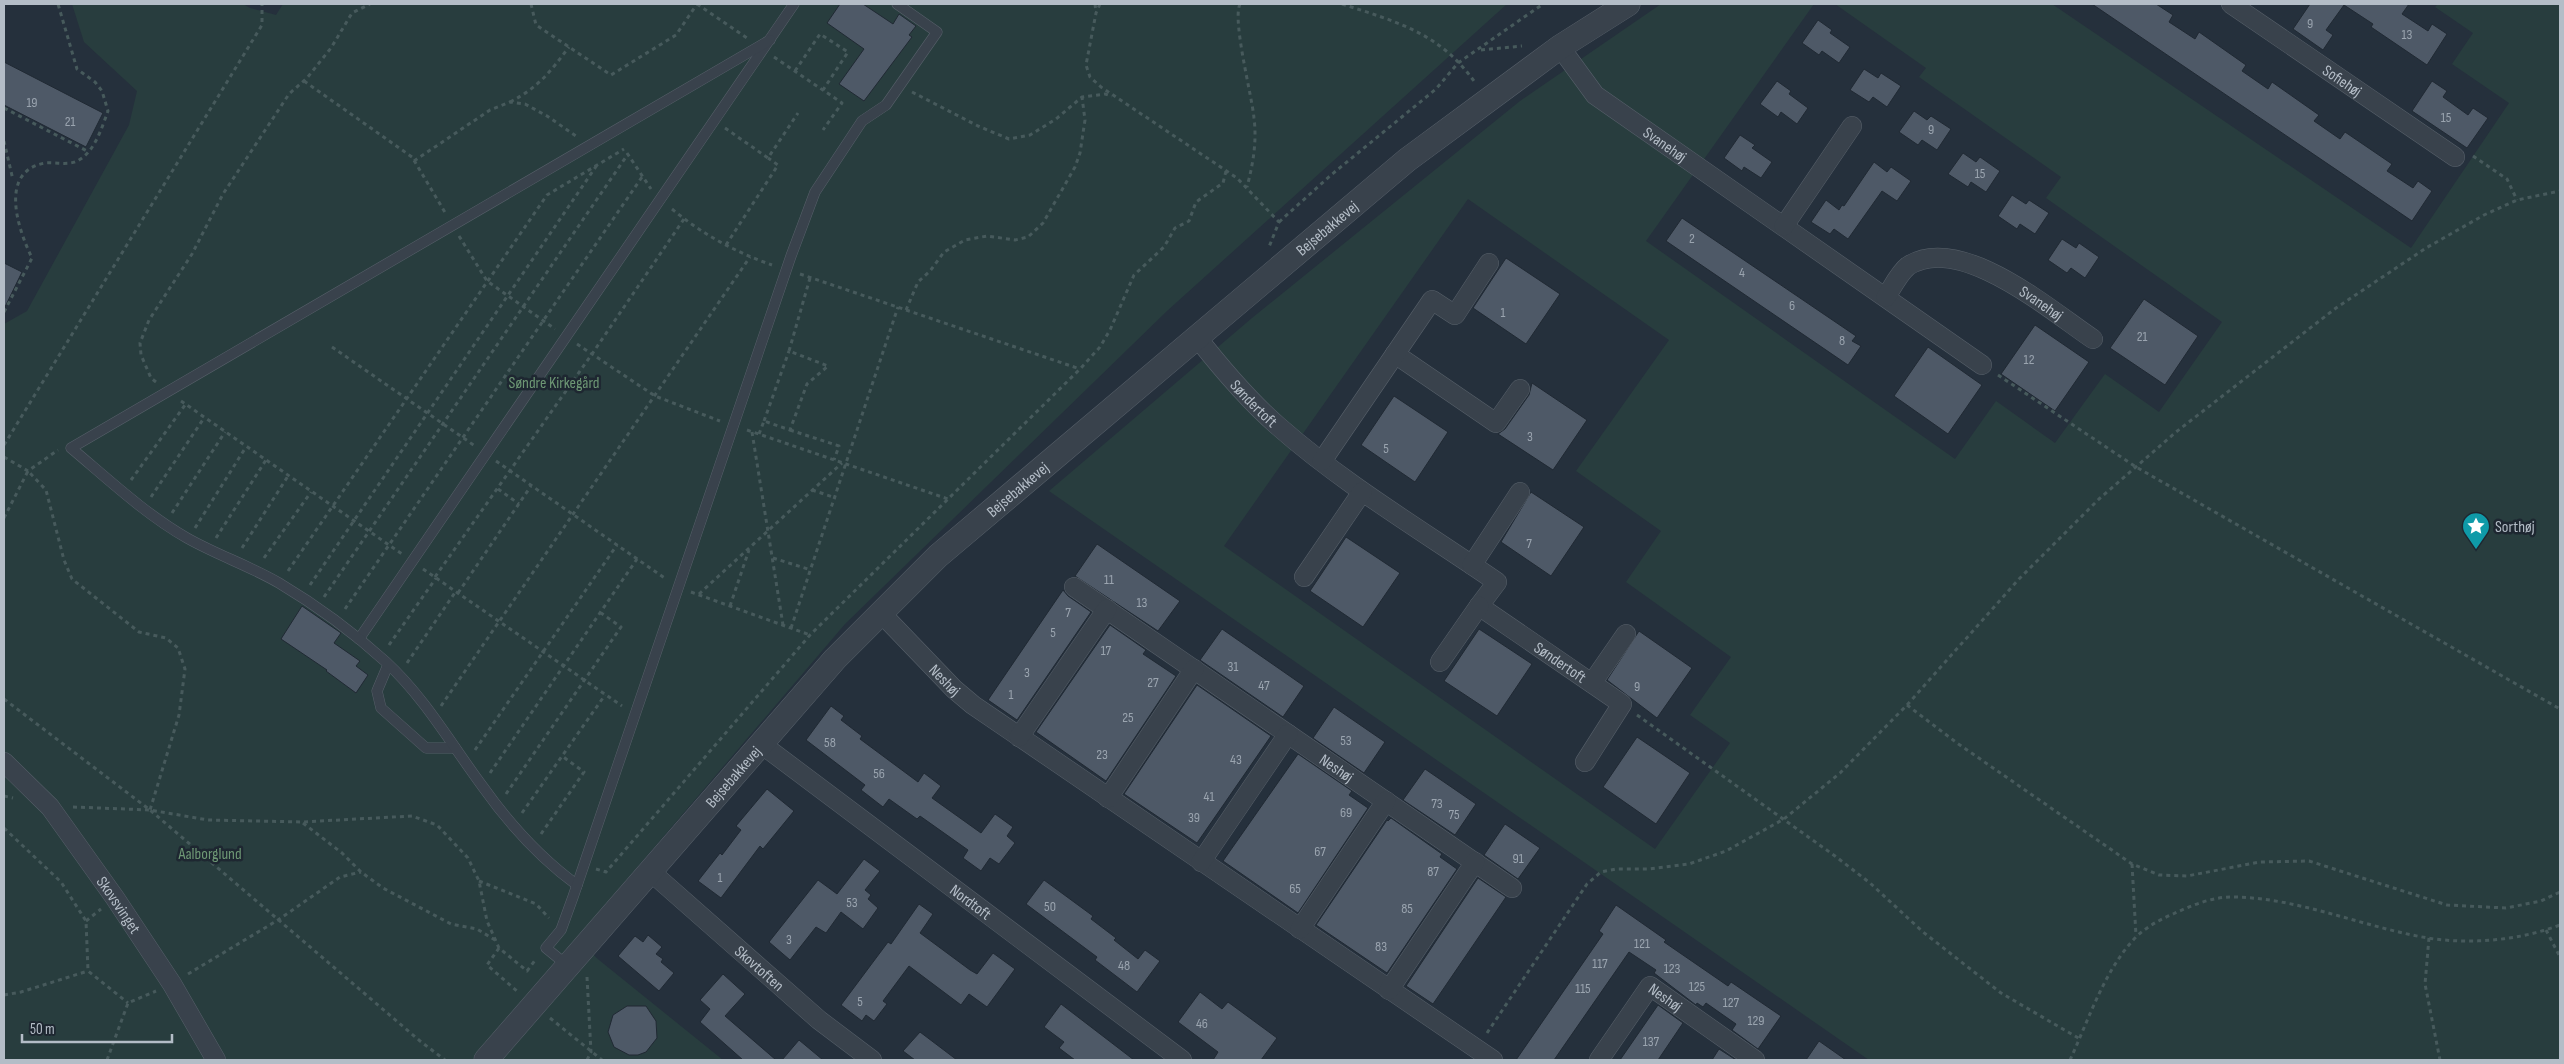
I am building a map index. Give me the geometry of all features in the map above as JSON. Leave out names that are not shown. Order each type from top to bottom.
[{"type":"street","name":"Bejsebakkevej","points":[[486,1060],[651,872],[760,743],[880,612],[938,556],[1196,336],[1407,160],[1560,47],[1628,4]]},
{"type":"street","name":"Sofiehøj","points":[[2231,4],[2455,157]]},
{"type":"street","name":"Svanehøj","points":[[1560,47],[1595,95],[1982,365]]},
{"type":"street","points":[[1784,226],[1852,126]]},
{"type":"street","name":"Svanehøj","points":[[1886,297],[1907,267],[1934,258],[1956,259],[1976,265],[1998,275],[2093,339]]},
{"type":"street","points":[[1322,461],[1432,300],[1455,315],[1489,263]]},
{"type":"street","name":"Søndertoft","points":[[1196,336],[1248,398],[1278,426],[1362,492],[1497,582],[1440,662]]},
{"type":"street","points":[[1395,354],[1496,423],[1520,390]]},
{"type":"street","points":[[1304,577],[1362,492]]},
{"type":"street","points":[[1472,565],[1520,492]]},
{"type":"street","name":"Neshøj","points":[[1074,587],[1512,888]]},
{"type":"street","name":"Søndertoft","points":[[1479,606],[1622,704]]},
{"type":"street","points":[[1019,738],[1107,609]]},
{"type":"street","name":"Neshøj","points":[[880,612],[954,689],[1019,738],[1493,1060]]},
{"type":"street","name":"Søndertoft","points":[[1592,683],[1626,634]]},
{"type":"street","points":[[1108,798],[1194,669]]},
{"type":"street","points":[[1585,762],[1622,704]]},
{"type":"street","points":[[1201,862],[1288,734]]},
{"type":"street","name":"Nordtoft","points":[[760,743],[1182,1060]]},
{"type":"street","name":"Skovsvinget","points":[[4,762],[50,807],[116,898],[172,984],[216,1060]]},
{"type":"street","points":[[1300,929],[1386,801]]},
{"type":"street","points":[[1389,990],[1475,862]]},
{"type":"street","name":"Skovtoften","points":[[651,872],[819,1020],[872,1060]]},
{"type":"street","name":"Neshøj","points":[[1598,1060],[1650,986],[1755,1060]]},
{"type":"lane","points":[[577,885],[552,867],[513,826],[481,786],[434,716],[399,675],[384,661],[336,623],[279,584],[188,539],[165,524],[71,448],[747,52],[760,48],[770,40],[794,4]]},
{"type":"lane","points":[[575,958],[546,948],[561,930],[786,270],[815,192],[862,121],[886,105],[937,32],[897,4]]},
{"type":"lane","points":[[359,640],[715,120],[760,48]]},
{"type":"lane","points":[[744,76],[747,52]]},
{"type":"lane","points":[[384,661],[378,691],[381,708],[426,748],[455,748]]},
{"type":"path","points":[[14,181],[18,173],[37,164],[79,161],[90,152],[108,111],[106,100],[95,82],[78,69],[58,4]]},
{"type":"path","points":[[4,446],[262,25],[262,4]]},
{"type":"path","points":[[167,392],[151,378],[144,365],[140,343],[143,332],[192,254],[222,194],[289,94],[304,81],[331,48],[352,13],[370,4]]},
{"type":"path","points":[[531,4],[536,25],[611,75],[676,35],[697,4],[842,103],[823,130]]},
{"type":"path","points":[[1094,4],[1096,13]]},
{"type":"path","points":[[1100,4],[1096,13],[1086,65],[1090,77],[1247,187],[1279,222]]},
{"type":"path","points":[[1240,4],[1239,29],[1255,127],[1254,162],[1247,187]]},
{"type":"path","points":[[1342,4],[1387,19],[1432,39],[1467,70],[1478,88]]},
{"type":"path","points":[[1267,254],[1279,222],[1331,175],[1436,89],[1458,63],[1543,4]]},
{"type":"path","points":[[795,71],[820,34],[848,52],[823,90]]},
{"type":"path","points":[[1479,50],[1523,46],[1531,48]]},
{"type":"path","points":[[414,161],[490,110],[532,90],[548,75],[568,47]]},
{"type":"path","points":[[304,81],[412,157],[452,225]]},
{"type":"path","points":[[900,85],[978,126],[1009,139],[1030,135],[1056,119],[1082,97],[1105,94],[1115,96]]},
{"type":"path","points":[[906,310],[918,282],[930,271],[944,252],[965,240],[987,236],[1015,240],[1028,237],[1042,223],[1075,167],[1080,153],[1085,120],[1082,97]]},
{"type":"path","points":[[510,102],[524,104],[547,116],[588,145]]},
{"type":"path","points":[[4,108],[90,152]]},
{"type":"path","points":[[768,158],[798,113]]},
{"type":"path","points":[[715,120],[778,165],[726,245]]},
{"type":"path","points":[[613,131],[642,177],[660,199],[684,219],[708,237],[750,258],[786,270]]},
{"type":"path","points":[[4,141],[14,181],[13,208],[32,258],[4,311]]},
{"type":"path","points":[[279,584],[546,195],[624,149]]},
{"type":"path","points":[[2455,157],[2469,153],[2506,179],[2517,200]]},
{"type":"path","points":[[316,609],[628,154]]},
{"type":"path","points":[[301,599],[598,164]]},
{"type":"path","points":[[583,866],[606,872],[810,635],[1080,369],[1100,346],[1110,330],[1134,275],[1164,247],[1175,228],[1189,221],[1196,202],[1222,183],[1226,171]]},
{"type":"path","points":[[336,623],[642,177]]},
{"type":"path","points":[[1476,1049],[1587,884],[1601,872],[1616,868],[1648,870],[1689,864],[1726,851],[1784,819],[1840,773],[1907,705],[2019,579],[2099,498],[2176,432],[2336,308],[2426,248],[2484,215],[2517,200],[2560,191]]},
{"type":"path","points":[[384,661],[435,577],[684,219]]},
{"type":"path","points":[[434,716],[750,258]]},
{"type":"path","points":[[948,499],[759,434],[788,351],[810,278],[1080,369]]},
{"type":"path","points":[[791,628],[847,465],[898,307]]},
{"type":"path","points":[[332,347],[678,587],[810,635]]},
{"type":"path","points":[[788,351],[828,366],[806,384],[790,430]]},
{"type":"path","points":[[1982,365],[2136,467],[2560,709]]},
{"type":"path","points":[[124,491],[185,404]]},
{"type":"path","points":[[144,508],[204,418]]},
{"type":"path","points":[[764,421],[839,446],[834,460]]},
{"type":"path","points":[[165,524],[225,432]]},
{"type":"path","points":[[752,432],[783,626]]},
{"type":"path","points":[[188,539],[246,446]]},
{"type":"path","points":[[4,518],[28,471],[56,450],[71,448]]},
{"type":"path","points":[[4,457],[28,471],[46,490],[64,560],[72,579],[139,632],[166,638],[178,648],[185,669],[179,715],[150,810]]},
{"type":"path","points":[[209,549],[266,460]]},
{"type":"path","points":[[698,595],[842,463]]},
{"type":"path","points":[[233,561],[288,476]]},
{"type":"path","points":[[399,675],[531,486]]},
{"type":"path","points":[[498,489],[519,504]]},
{"type":"path","points":[[812,490],[836,498]]},
{"type":"path","points":[[255,572],[312,492]]},
{"type":"path","points":[[466,763],[617,545]]},
{"type":"path","points":[[730,606],[750,548]]},
{"type":"path","points":[[773,558],[811,570]]},
{"type":"path","points":[[481,786],[638,559]]},
{"type":"path","points":[[497,806],[621,627],[601,613]]},
{"type":"path","points":[[513,826],[605,694]]},
{"type":"path","points":[[4,699],[150,810],[420,1041],[445,1060]]},
{"type":"path","points":[[1622,704],[1784,819],[1870,883],[1924,932],[2001,994],[2080,1039]]},
{"type":"path","points":[[1907,705],[1957,743],[2132,864],[2159,874],[2187,876],[2260,862],[2309,860],[2447,904],[2506,908],[2541,900],[2560,892]]},
{"type":"path","points":[[532,847],[584,772],[562,756]]},
{"type":"path","points":[[50,807],[150,810],[208,820],[302,822],[412,816],[437,825],[468,858],[479,881],[487,921],[499,948],[527,971],[546,948]]},
{"type":"path","points":[[302,822],[383,888],[452,924],[477,929],[496,941]]},
{"type":"path","points":[[4,828],[60,882],[86,920],[88,971],[128,1004]]},
{"type":"path","points":[[2132,864],[2136,937]]},
{"type":"path","points":[[106,1060],[128,1004],[172,984],[278,920],[340,877],[361,872]]},
{"type":"path","points":[[479,881],[536,904],[561,930]]},
{"type":"path","points":[[2070,1060],[2108,976],[2120,956],[2136,937],[2154,923],[2189,906],[2229,897],[2264,899],[2429,938],[2483,941],[2546,930],[2560,925]]},
{"type":"path","points":[[2546,930],[2560,957]]},
{"type":"path","points":[[2429,938],[2425,984],[2440,1060]]},
{"type":"path","points":[[575,958],[587,966],[592,1052],[588,1060]]},
{"type":"path","points":[[4,994],[21,992],[88,971]]},
{"type":"green space","name":"Søndre Kirkegård","points":[[72,4],[243,4],[250,8],[276,15],[283,4],[1507,4],[1167,311],[845,624],[576,939],[599,960],[723,1060],[4,1060],[4,324],[27,311],[129,125],[137,91],[84,42]]},
{"type":"green space","points":[[1661,4],[1814,4],[1646,241],[1955,459],[1996,401],[2055,443],[2105,374],[2159,412],[2222,322],[2046,198],[2061,177],[1919,77],[1926,68],[1835,4],[2052,4],[2411,248],[2509,103],[2452,64],[2473,33],[2435,7],[2438,4],[2560,4],[2560,1060],[1869,1060],[1049,491],[1252,318],[1520,101]],"holes":[[[1468,199],[1669,340],[1576,471],[1661,531],[1626,582],[1731,657],[1690,715],[1730,743],[1655,849],[1224,546]]]},
{"type":"building","points":[[840,4],[863,4],[893,24],[899,14],[916,26],[909,35],[912,37],[864,101],[839,84],[864,49],[827,23]]},
{"type":"building","points":[[2092,4],[2156,4],[2173,15],[2169,22],[2195,39],[2199,32],[2246,65],[2242,71],[2268,89],[2272,82],[2319,115],[2314,121],[2340,139],[2345,132],[2392,164],[2387,171],[2413,188],[2418,181],[2432,191],[2412,221]]},
{"type":"building","points":[[2310,4],[2409,4],[2402,14],[2428,31],[2432,24],[2447,34],[2427,65],[2371,27],[2373,24],[2344,5],[2326,30],[2333,35],[2323,50],[2293,29]]},
{"type":"building","points":[[1818,20],[1832,30],[1830,33],[1850,47],[1839,63],[1822,51],[1819,55],[1802,43]]},
{"type":"building","points":[[4,62],[103,113],[86,147],[4,105]]},
{"type":"building","points":[[1864,69],[1878,78],[1881,73],[1901,86],[1887,107],[1873,97],[1869,102],[1850,90]]},
{"type":"building","points":[[1777,81],[1791,91],[1789,94],[1808,108],[1797,124],[1781,112],[1778,117],[1760,104]]},
{"type":"building","points":[[2432,81],[2447,91],[2443,97],[2468,115],[2473,108],[2488,118],[2467,148],[2412,111]]},
{"type":"building","points":[[1914,111],[1927,120],[1931,116],[1951,129],[1937,150],[1922,140],[1918,145],[1899,132]]},
{"type":"building","points":[[1740,135],[1755,145],[1752,148],[1772,162],[1761,178],[1744,167],[1742,171],[1724,158]]},
{"type":"building","points":[[1963,153],[1976,162],[1980,157],[2000,171],[1986,192],[1971,182],[1968,187],[1948,174]]},
{"type":"building","points":[[1874,162],[1887,172],[1891,167],[1911,181],[1897,201],[1882,191],[1848,239],[1834,229],[1830,234],[1811,222],[1826,200],[1839,210],[1842,205],[1844,206]]},
{"type":"building","points":[[2012,195],[2026,204],[2029,200],[2049,213],[2035,234],[2020,224],[2017,229],[1998,216]]},
{"type":"building","points":[[1682,218],[1856,336],[1852,341],[1861,346],[1848,365],[1666,241]]},
{"type":"building","points":[[2062,239],[2076,248],[2079,243],[2099,257],[2085,278],[2071,268],[2067,273],[2048,260]]},
{"type":"building","points":[[1506,258],[1560,294],[1526,344],[1473,308]]},
{"type":"building","points":[[4,263],[22,272],[4,309]]},
{"type":"building","points":[[2144,299],[2198,336],[2165,385],[2110,348]]},
{"type":"building","points":[[2035,325],[2089,362],[2055,411],[2001,374]]},
{"type":"building","points":[[1928,347],[1982,385],[1948,434],[1894,396]]},
{"type":"building","points":[[1532,383],[1587,420],[1553,470],[1498,434],[1505,429],[1529,395]]},
{"type":"building","points":[[1394,396],[1448,432],[1415,482],[1361,445]]},
{"type":"building","points":[[1531,492],[1584,527],[1551,576],[1501,542]]},
{"type":"building","points":[[1346,537],[1400,573],[1363,627],[1310,591]]},
{"type":"building","points":[[1097,544],[1180,601],[1158,631],[1075,576]]},
{"type":"building","points":[[1063,590],[1068,596],[1091,612],[1017,720],[988,700]]},
{"type":"building","points":[[302,606],[341,633],[334,643],[360,661],[356,666],[368,675],[356,693],[327,670],[281,639]]},
{"type":"building","points":[[1110,625],[1146,650],[1143,654],[1176,676],[1106,781],[1036,732]]},
{"type":"building","points":[[1222,629],[1304,686],[1283,717],[1200,660]]},
{"type":"building","points":[[1479,629],[1532,664],[1497,716],[1444,681]]},
{"type":"building","points":[[1639,631],[1692,668],[1657,718],[1607,680]]},
{"type":"building","points":[[1197,685],[1271,736],[1197,843],[1124,794]]},
{"type":"building","points":[[831,706],[844,716],[841,720],[862,736],[860,739],[918,782],[924,773],[941,786],[932,798],[981,833],[995,814],[1013,827],[1007,836],[1015,843],[999,864],[990,858],[981,871],[963,858],[968,850],[920,816],[917,819],[889,799],[883,807],[861,790],[865,785],[806,740]]},
{"type":"building","points":[[1334,707],[1385,742],[1364,773],[1313,738]]},
{"type":"building","points":[[1637,737],[1690,773],[1656,824],[1603,787]]},
{"type":"building","points":[[1298,754],[1352,791],[1349,795],[1368,808],[1298,913],[1223,861]]},
{"type":"building","points":[[1425,769],[1476,804],[1455,835],[1403,800]]},
{"type":"building","points":[[767,789],[794,811],[763,849],[760,846],[721,898],[698,881],[720,853],[722,855],[741,830],[736,826]]},
{"type":"building","points":[[1391,818],[1442,854],[1440,857],[1457,869],[1387,973],[1316,925],[1387,820]]},
{"type":"building","points":[[1505,824],[1540,848],[1518,879],[1484,855]]},
{"type":"building","points":[[864,859],[880,871],[865,890],[871,895],[868,899],[878,908],[863,929],[841,912],[826,933],[816,927],[790,960],[769,942],[818,880],[837,894]]},
{"type":"building","points":[[1478,878],[1506,897],[1433,1004],[1406,986]]},
{"type":"building","points":[[1044,880],[1093,916],[1091,919],[1116,938],[1114,940],[1138,959],[1145,950],[1160,961],[1137,992],[1095,960],[1097,957],[1026,904]]},
{"type":"building","points":[[919,904],[933,914],[920,933],[970,970],[977,974],[993,953],[1015,969],[987,1007],[969,994],[961,1005],[909,966],[883,1001],[887,1004],[874,1021],[866,1015],[862,1021],[841,1005],[888,942],[891,944]]},
{"type":"building","points":[[1616,905],[1666,940],[1664,942],[1728,986],[1731,982],[1781,1016],[1758,1049],[1732,1030],[1736,1024],[1706,1003],[1703,1007],[1697,1003],[1696,1005],[1654,973],[1656,970],[1629,952],[1554,1060],[1516,1060],[1603,934],[1599,931]]},
{"type":"building","points":[[648,935],[662,947],[656,954],[663,959],[661,962],[674,973],[659,991],[618,956],[635,936],[643,942]]},
{"type":"building","points":[[723,974],[745,994],[725,1016],[776,1060],[743,1060],[700,1022],[710,1009],[700,1000]]},
{"type":"building","points":[[1200,992],[1222,1009],[1228,1002],[1277,1038],[1261,1060],[1213,1060],[1218,1052],[1178,1022]]},
{"type":"building","points":[[1061,1004],[1134,1060],[1075,1060],[1059,1048],[1064,1042],[1044,1027]]},
{"type":"building","points":[[1658,1005],[1683,1023],[1658,1060],[1620,1060]]},
{"type":"building","points":[[627,1006],[646,1006],[656,1021],[657,1038],[646,1052],[638,1055],[629,1055],[614,1047],[608,1032],[613,1015]]},
{"type":"building","points":[[920,1032],[957,1060],[915,1060],[903,1051]]},
{"type":"building","points":[[799,1040],[823,1060],[782,1060]]},
{"type":"building","points":[[1819,1041],[1846,1060],[1806,1060]]},
{"type":"building","points":[[1719,1049],[1736,1060],[1712,1060]]},
{"type":"place","name":"Sorthøj","points":[[2476,550]]},
{"type":"park label","name":"Aalborglund","points":[[210,853]]}]
